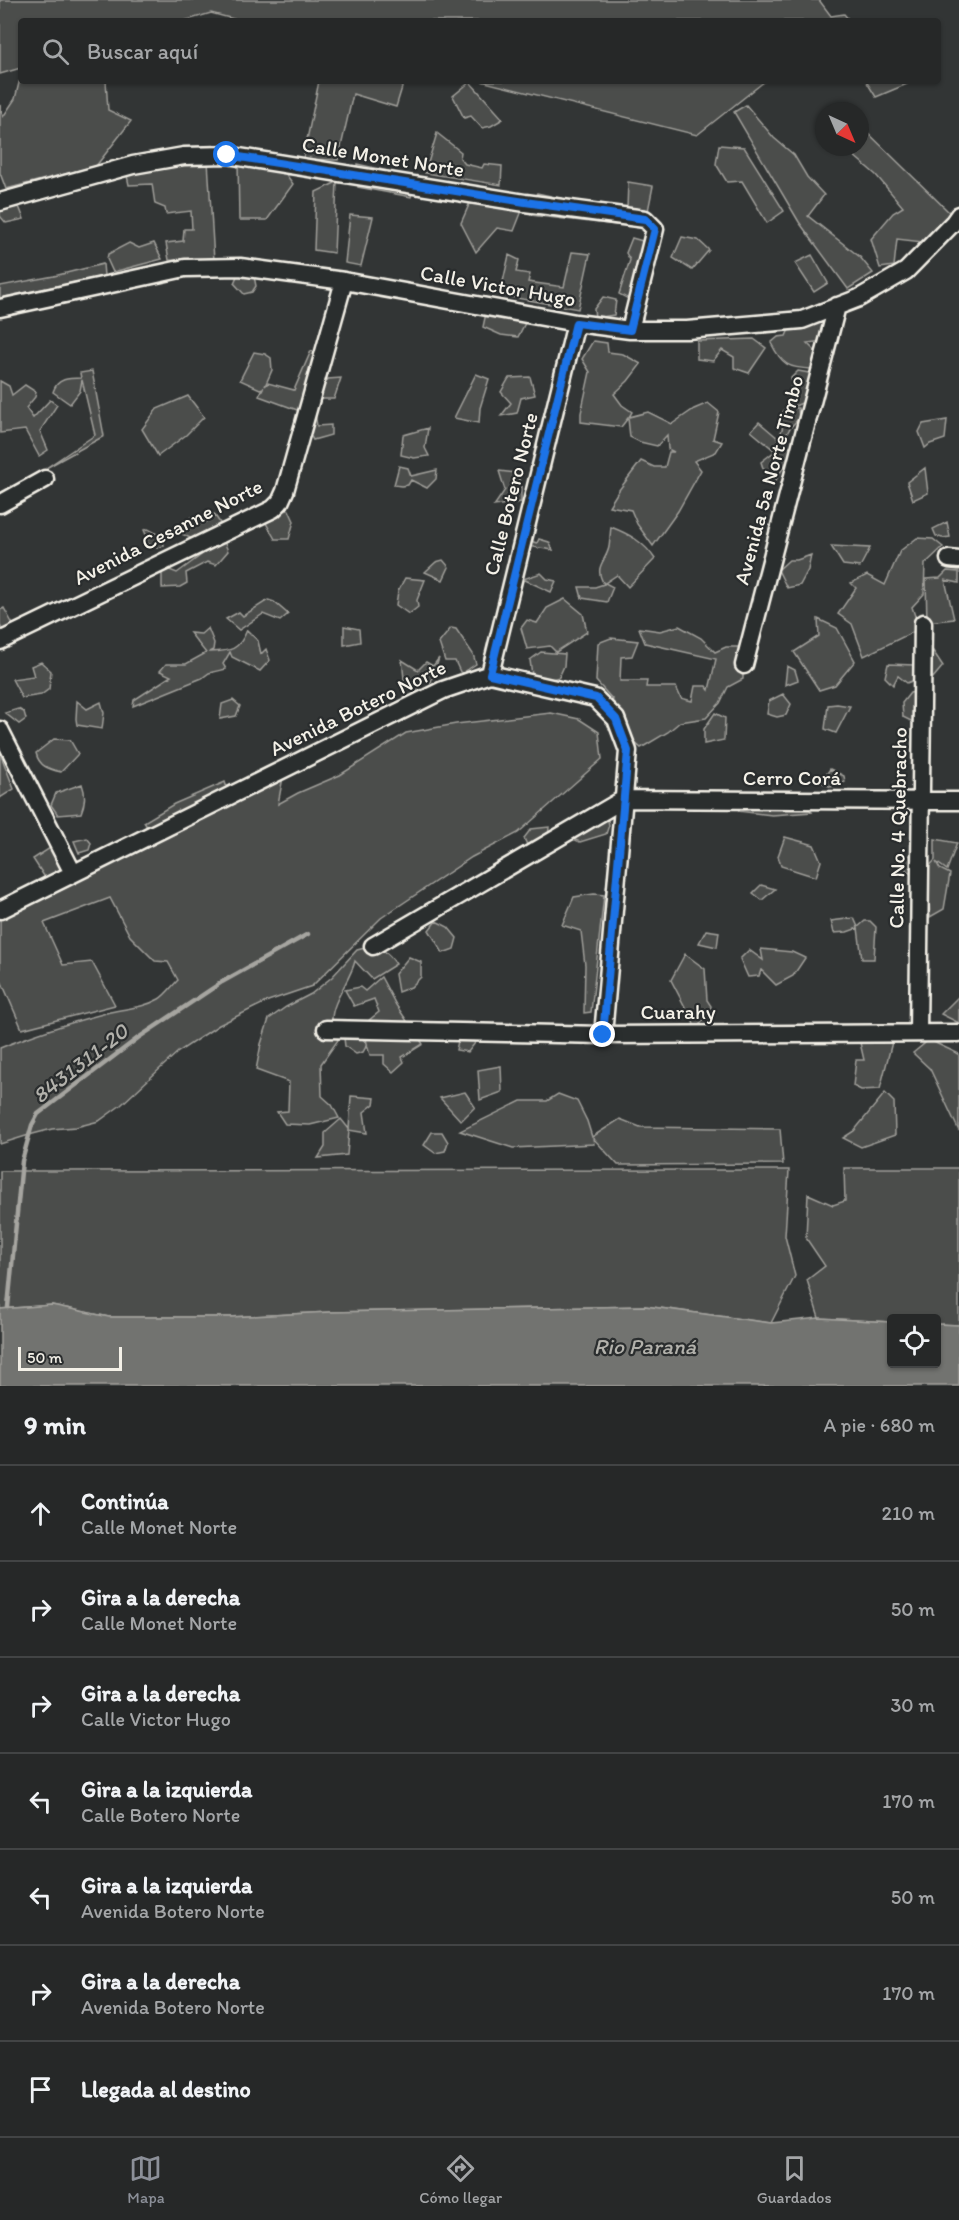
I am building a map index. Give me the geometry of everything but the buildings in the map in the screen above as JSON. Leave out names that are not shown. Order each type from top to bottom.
[{"type":"street","name":"Calle Monet Norte","points":[[0,202],[134,165],[184,156],[227,155],[645,219],[655,229],[630,330]]},
{"type":"street","name":"Calle Victor Hugo","points":[[0,308],[185,268],[240,267],[344,281],[576,323],[630,330],[687,330],[802,320],[858,298],[906,271],[959,215]]},
{"type":"street","name":"Avenida Cesanne Norte","points":[[0,641],[273,509],[280,502],[344,281]]},
{"type":"street","name":"Avenida 5a Norte Timbo","points":[[744,665],[837,306]]},
{"type":"street","name":"Calle Botero Norte","points":[[490,674],[576,323]]},
{"type":"street","points":[[0,504],[45,479]]},
{"type":"street","name":"Calle No. 4 Quebracho","points":[[918,1033],[923,623]]},
{"type":"street","points":[[490,674],[596,698],[616,719],[628,751],[603,1035]]},
{"type":"street","name":"Avenida Botero Norte","points":[[0,909],[443,690],[490,674]]},
{"type":"street","points":[[0,730],[73,873]]},
{"type":"street","points":[[373,946],[624,799]]},
{"type":"street","name":"Cerro Corá","points":[[624,799],[959,801]]},
{"type":"street","name":"Cuarahy","points":[[326,1029],[603,1035],[959,1033]]},
{"type":"shaded area","points":[[0,0],[819,0],[831,16],[844,14],[847,18],[230,18],[211,13],[194,18],[18,18],[18,69],[0,74]]},
{"type":"shaded area","points":[[19,84],[106,84],[108,110],[131,121],[96,166],[6,189],[0,173],[0,105],[3,117],[15,99]]},
{"type":"shaded area","points":[[318,84],[403,84],[396,107],[353,94],[338,160],[303,159]]},
{"type":"shaded area","points":[[468,84],[472,84],[503,119],[482,128],[471,116],[464,118],[453,96]]},
{"type":"shaded area","points":[[493,84],[761,84],[697,135]]},
{"type":"shaded area","points":[[868,84],[907,84],[876,97]]},
{"type":"shaded area","points":[[746,105],[774,138],[794,155],[807,177],[824,195],[808,216],[860,257],[873,273],[848,289],[799,222],[734,112]]},
{"type":"shaded area","points":[[437,133],[461,152],[460,158],[465,164],[482,168],[484,164],[502,166],[501,185],[425,173]]},
{"type":"shaded area","points":[[869,134],[953,216],[923,242],[897,239],[894,266],[880,268],[871,239],[893,213],[903,207],[876,175],[854,156],[869,156]]},
{"type":"shaded area","points":[[719,145],[744,147],[784,211],[767,223],[742,181],[727,182],[716,164]]},
{"type":"shaded area","points":[[238,160],[280,166],[293,184],[267,220],[239,220]]},
{"type":"shaded area","points":[[208,161],[214,261],[169,260],[166,243],[183,241],[184,229],[192,229],[191,211],[166,214],[165,208],[155,204],[152,184],[129,185],[126,171]]},
{"type":"shaded area","points":[[357,164],[415,177],[411,197],[358,187]]},
{"type":"shaded area","points":[[337,182],[334,253],[314,250],[316,192]]},
{"type":"shaded area","points":[[628,182],[653,186],[648,211],[627,209]]},
{"type":"shaded area","points":[[537,193],[619,211],[616,225],[531,215]]},
{"type":"shaded area","points":[[472,198],[525,203],[514,231],[497,228],[476,252],[461,223]]},
{"type":"shaded area","points":[[18,204],[24,219],[6,223],[0,216],[0,206]]},
{"type":"shaded area","points":[[350,215],[373,217],[361,266],[345,263]]},
{"type":"shaded area","points":[[682,237],[698,240],[709,250],[692,270],[673,258]]},
{"type":"shaded area","points":[[632,238],[646,242],[632,301],[619,294],[630,260],[626,253]]},
{"type":"shaded area","points":[[129,243],[139,248],[154,243],[162,259],[113,272],[107,259],[108,254]]},
{"type":"shaded area","points":[[572,252],[590,254],[578,309],[500,295],[509,255],[519,260],[516,272],[530,274],[528,282],[564,287]]},
{"type":"shaded area","points":[[812,255],[828,283],[814,292],[795,263]]},
{"type":"shaded area","points":[[103,264],[104,276],[0,298],[0,286]]},
{"type":"shaded area","points":[[238,274],[254,276],[256,286],[252,292],[244,294],[234,283]]},
{"type":"shaded area","points":[[603,297],[616,300],[614,315],[595,318],[594,309]]},
{"type":"shaded area","points":[[486,313],[527,319],[518,337],[501,335],[483,327]]},
{"type":"shaded area","points":[[822,319],[831,324],[824,341],[807,343],[816,352],[812,369],[797,368],[782,361],[771,343],[778,337],[786,336],[791,325]]},
{"type":"shaded area","points":[[754,339],[766,348],[749,373],[734,368],[734,357],[722,350],[713,361],[697,359],[697,341]]},
{"type":"shaded area","points":[[593,341],[607,343],[608,352],[623,354],[641,364],[614,394],[622,405],[632,412],[629,417],[648,412],[672,424],[694,409],[708,403],[719,412],[713,439],[722,442],[716,452],[694,461],[701,470],[678,511],[653,546],[637,524],[631,510],[609,506],[641,461],[654,467],[665,467],[669,452],[674,452],[668,449],[667,435],[657,446],[630,437],[628,418],[621,427],[581,422],[590,372],[582,359]]},
{"type":"shaded area","points":[[311,351],[321,354],[300,411],[259,396],[263,388],[260,389],[240,380],[254,352],[265,354],[271,358],[272,370],[265,386],[268,383],[294,390]]},
{"type":"shaded area","points":[[92,371],[104,436],[46,468],[95,435],[82,380],[80,391],[70,404],[53,392],[60,381],[81,378],[80,373]]},
{"type":"shaded area","points":[[798,371],[809,373],[812,379],[813,398],[795,406],[788,397],[792,384],[791,378]]},
{"type":"shaded area","points":[[476,374],[489,379],[480,408],[479,423],[454,418]]},
{"type":"shaded area","points":[[530,377],[535,395],[521,398],[517,413],[501,416],[511,403],[501,392],[509,378]]},
{"type":"shaded area","points":[[341,378],[334,399],[321,399],[323,387],[328,379]]},
{"type":"shaded area","points":[[0,381],[9,386],[12,395],[25,385],[36,392],[35,397],[26,408],[33,418],[50,400],[57,405],[40,431],[48,450],[39,456],[25,430],[0,433]]},
{"type":"shaded area","points":[[188,396],[204,417],[186,435],[158,456],[142,429],[157,409]]},
{"type":"shaded area","points":[[785,408],[798,408],[799,418],[783,441],[793,451],[776,480],[763,468],[761,462],[775,451],[751,431],[759,422],[779,439],[783,426],[781,417]]},
{"type":"shaded area","points":[[315,413],[317,426],[331,425],[331,435],[313,440],[306,427]]},
{"type":"shaded area","points":[[947,420],[945,439],[925,448],[919,432],[923,424]]},
{"type":"shaded area","points":[[428,428],[425,448],[429,456],[414,458],[401,455],[403,435]]},
{"type":"shaded area","points":[[399,466],[408,468],[411,476],[437,470],[436,479],[427,488],[411,480],[408,485],[394,485]]},
{"type":"shaded area","points":[[925,468],[928,493],[913,500],[907,482]]},
{"type":"shaded area","points":[[499,471],[516,473],[521,484],[521,502],[494,506],[505,490]]},
{"type":"shaded area","points":[[289,510],[294,521],[289,539],[275,539],[266,523],[275,512]]},
{"type":"shaded area","points":[[214,514],[220,523],[214,530],[194,540],[182,534],[191,517],[201,523],[208,521]]},
{"type":"shaded area","points":[[947,522],[950,537],[936,536],[933,529]]},
{"type":"shaded area","points":[[611,527],[636,539],[655,559],[628,587],[617,575],[605,583],[613,587],[607,602],[582,598],[579,587],[595,587],[604,584],[600,568],[609,547]]},
{"type":"shaded area","points":[[148,529],[163,537],[164,546],[157,548],[144,542],[148,539],[144,530]]},
{"type":"shaded area","points":[[917,538],[933,539],[943,547],[925,564],[924,594],[912,607],[917,622],[913,632],[864,656],[852,624],[838,614],[856,588],[851,583],[867,575],[885,585],[900,551]]},
{"type":"shaded area","points":[[223,539],[228,551],[216,565],[207,562],[186,573],[187,583],[180,587],[162,588],[162,567],[177,573]]},
{"type":"shaded area","points":[[539,539],[549,542],[553,550],[527,546],[530,541],[537,543]]},
{"type":"shaded area","points":[[831,546],[870,548],[860,567],[843,565]]},
{"type":"shaded area","points":[[811,555],[808,570],[800,585],[787,588],[778,570],[789,560]]},
{"type":"shaded area","points":[[443,560],[449,567],[443,580],[425,572],[436,562]]},
{"type":"shaded area","points":[[947,571],[959,572],[959,583],[945,580],[954,619],[927,622],[926,579],[940,578]]},
{"type":"shaded area","points":[[541,573],[547,579],[556,581],[551,592],[523,579]]},
{"type":"shaded area","points":[[405,578],[425,580],[417,600],[418,607],[409,614],[396,605],[398,591]]},
{"type":"shaded area","points":[[565,599],[583,614],[587,632],[556,652],[550,646],[527,649],[521,628],[527,620],[537,623],[547,608]]},
{"type":"shaded area","points":[[268,600],[274,602],[288,614],[280,621],[263,614],[239,630],[226,619],[239,612],[243,616]]},
{"type":"shaded area","points":[[4,608],[16,630],[4,634],[0,625],[0,610]]},
{"type":"shaded area","points":[[818,619],[837,628],[855,661],[835,685],[819,690],[794,652],[819,636]]},
{"type":"shaded area","points":[[344,626],[359,629],[360,642],[344,645]]},
{"type":"shaded area","points":[[679,626],[701,638],[715,652],[726,647],[743,647],[743,679],[728,687],[720,703],[706,718],[680,722],[641,748],[626,735],[608,705],[613,700],[596,681],[598,643],[611,638],[638,641],[632,656],[621,657],[620,681],[647,681],[646,687],[676,687],[681,698],[692,701],[695,686],[706,686],[709,690],[716,659],[645,643],[639,628],[660,631]]},
{"type":"shaded area","points":[[208,628],[214,643],[213,650],[209,652],[223,651],[237,646],[247,630],[258,641],[261,654],[266,649],[270,660],[260,671],[232,657],[230,652],[223,664],[226,669],[209,673],[133,706],[134,700],[171,676],[160,671],[166,664],[186,664],[206,653],[190,633],[201,634]]},
{"type":"shaded area","points":[[451,628],[456,629],[473,654],[476,664],[461,674],[455,661],[445,661],[439,643]]},
{"type":"shaded area","points":[[927,642],[943,666],[932,679],[923,669]]},
{"type":"shaded area","points":[[541,652],[565,654],[564,666],[559,677],[545,681],[532,675],[530,660]]},
{"type":"shaded area","points":[[439,658],[431,682],[424,680],[417,693],[405,688],[402,660],[418,670],[426,662],[433,666]]},
{"type":"shaded area","points":[[41,662],[51,671],[49,689],[41,695],[22,698],[12,679],[34,676],[31,666]]},
{"type":"shaded area","points":[[888,664],[914,665],[917,679],[907,683],[898,676],[893,685],[885,677]]},
{"type":"shaded area","points":[[787,666],[795,670],[798,680],[785,685]]},
{"type":"shaded area","points":[[918,691],[917,724],[903,717],[902,703],[910,693]]},
{"type":"shaded area","points":[[783,694],[791,704],[786,715],[777,717],[767,714],[769,701]]},
{"type":"shaded area","points":[[233,700],[240,706],[236,716],[220,719],[222,704]]},
{"type":"shaded area","points":[[77,701],[87,709],[101,702],[104,713],[102,729],[77,725]]},
{"type":"shaded area","points":[[828,705],[850,706],[836,733],[825,729]]},
{"type":"shaded area","points":[[18,709],[24,712],[26,719],[19,724],[5,713]]},
{"type":"shaded area","points":[[551,713],[579,719],[599,732],[602,759],[518,833],[472,857],[381,918],[312,986],[268,1001],[219,1025],[178,1052],[121,1105],[99,1121],[76,1127],[52,1129],[0,1144],[0,1048],[68,1024],[153,1002],[164,995],[178,980],[168,962],[155,961],[130,936],[110,898],[44,923],[63,965],[92,962],[115,1005],[22,1029],[0,978],[0,918],[283,777],[278,804],[340,775],[406,733],[456,724]]},
{"type":"shaded area","points":[[715,713],[725,718],[724,740],[704,744],[704,729]]},
{"type":"shaded area","points":[[54,739],[70,740],[78,754],[61,772],[45,766],[39,761],[36,753]]},
{"type":"shaded area","points":[[0,753],[14,789],[0,798]]},
{"type":"shaded area","points":[[830,769],[844,776],[845,782],[831,787],[821,782]]},
{"type":"shaded area","points":[[225,782],[227,788],[147,827],[144,822],[174,804]]},
{"type":"shaded area","points":[[82,784],[84,799],[81,813],[58,815],[51,805],[56,793]]},
{"type":"shaded area","points":[[763,808],[809,808],[812,812],[772,815],[738,811]]},
{"type":"shaded area","points":[[607,816],[609,825],[606,834],[580,842],[568,837]]},
{"type":"shaded area","points":[[549,827],[547,852],[531,854],[524,838],[531,829]]},
{"type":"shaded area","points":[[785,837],[814,845],[821,861],[816,877],[781,866],[778,856]]},
{"type":"shaded area","points":[[87,838],[91,843],[89,850],[79,853],[74,841]]},
{"type":"shaded area","points":[[935,839],[957,843],[947,870],[936,862],[940,869],[950,874],[944,909],[930,917],[927,869],[935,860]]},
{"type":"shaded area","points":[[50,848],[63,872],[46,879],[33,859]]},
{"type":"shaded area","points":[[914,853],[913,876],[896,860]]},
{"type":"shaded area","points":[[761,885],[775,889],[762,900],[753,893]]},
{"type":"shaded area","points":[[604,895],[591,1012],[584,1013],[585,965],[581,931],[562,925],[574,897]]},
{"type":"shaded area","points":[[854,918],[858,927],[865,921],[870,921],[876,927],[874,959],[862,959],[858,928],[834,933],[831,921]]},
{"type":"shaded area","points":[[436,921],[448,927],[457,938],[454,949],[443,953],[429,930]]},
{"type":"shaded area","points":[[706,930],[719,932],[717,947],[699,943]]},
{"type":"shaded area","points":[[369,947],[385,952],[396,964],[372,979],[355,961],[335,1006],[332,1021],[338,1040],[321,1064],[322,1096],[332,1105],[339,1118],[310,1125],[285,1124],[277,1112],[288,1111],[289,1082],[256,1070],[269,1019],[311,994],[332,977],[357,950]]},
{"type":"shaded area","points":[[761,949],[792,952],[805,958],[793,976],[776,985],[761,970],[759,976],[748,977],[740,959],[749,950],[763,960]]},
{"type":"shaded area","points":[[685,954],[705,969],[707,1000],[711,1006],[708,1016],[696,1028],[671,980]]},
{"type":"shaded area","points":[[409,957],[421,962],[421,977],[411,987],[398,992],[395,974]]},
{"type":"shaded area","points":[[381,977],[396,1005],[423,1044],[402,1057],[404,1062],[393,1072],[384,1064],[384,1055],[370,1055],[367,1045],[363,1052],[356,1054],[345,1046],[344,1038],[352,1032],[367,1043],[363,1025],[379,1012],[374,999],[354,1006],[345,990],[360,987],[365,991]]},
{"type":"shaded area","points":[[959,996],[959,1023],[941,1014]]},
{"type":"shaded area","points":[[858,1034],[892,1042],[880,1089],[861,1090],[853,1086],[856,1060],[864,1060]]},
{"type":"shaded area","points":[[475,1036],[475,1043],[468,1052],[456,1050],[459,1037]]},
{"type":"shaded area","points":[[929,1040],[959,1054],[959,1131],[930,1069],[913,1053]]},
{"type":"shaded area","points":[[501,1066],[502,1092],[480,1100],[478,1070]]},
{"type":"shaded area","points":[[465,1092],[475,1107],[461,1121],[440,1098]]},
{"type":"shaded area","points":[[885,1093],[894,1102],[895,1135],[861,1147],[843,1138],[854,1131]]},
{"type":"shaded area","points":[[558,1094],[577,1101],[592,1137],[620,1119],[640,1127],[780,1129],[783,1164],[618,1165],[593,1138],[594,1144],[513,1148],[460,1131],[521,1101],[547,1101]]},
{"type":"shaded area","points":[[351,1096],[375,1098],[374,1104],[364,1112],[367,1133],[349,1130],[347,1155],[318,1158],[325,1147],[325,1133],[341,1119],[349,1129]]},
{"type":"shaded area","points":[[432,1132],[442,1132],[448,1142],[445,1151],[435,1153],[424,1145]]},
{"type":"shaded area","points":[[844,1168],[959,1168],[959,1325],[941,1324],[941,1314],[887,1314],[887,1322],[819,1318],[807,1280],[825,1266],[806,1238],[808,1194],[833,1205],[845,1201]]},
{"type":"shaded area","points":[[789,1170],[785,1236],[795,1276],[771,1323],[645,1306],[330,1312],[230,1317],[109,1317],[52,1305],[0,1309],[0,1171]]},
{"type":"water","name":"Rio Paraná","points":[[52,1305],[109,1317],[230,1317],[330,1312],[645,1306],[771,1323],[819,1318],[887,1322],[887,1368],[941,1368],[941,1324],[959,1325],[959,1386],[0,1386],[0,1309]]},
{"type":"waterway","name":"8431311-20","points":[[8,1307],[22,1161],[32,1125],[38,1114],[138,1038],[222,982],[308,934]]},
{"type":"route","points":[[227,155],[645,219],[655,229],[630,330],[576,323],[490,674],[596,698],[616,719],[628,751],[603,1035]]}]
